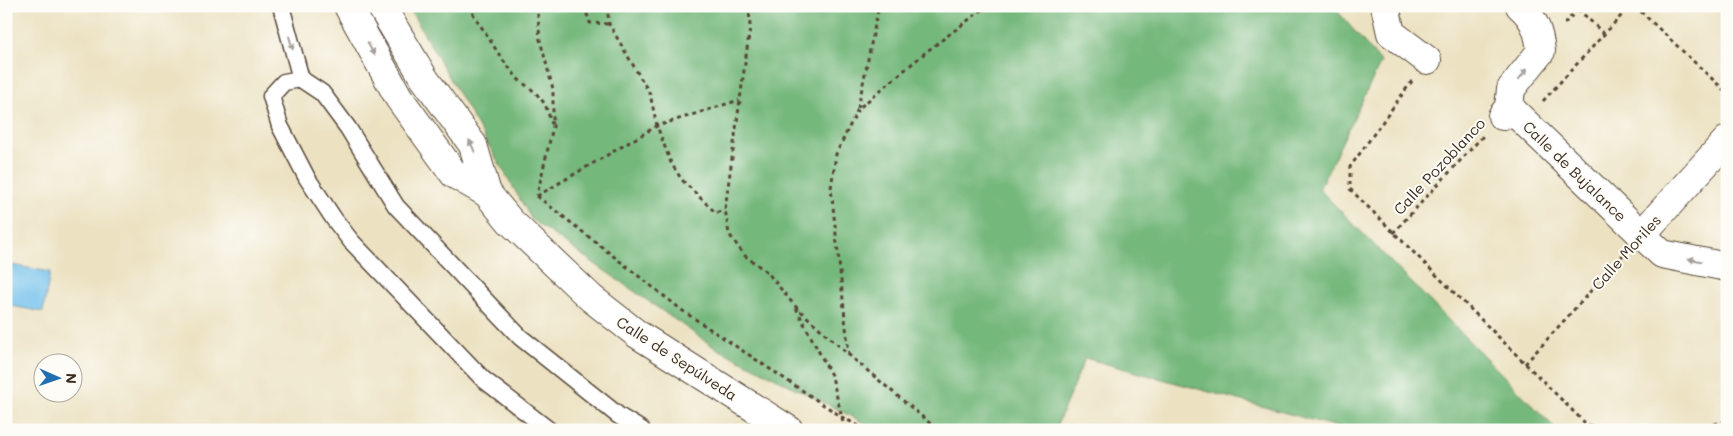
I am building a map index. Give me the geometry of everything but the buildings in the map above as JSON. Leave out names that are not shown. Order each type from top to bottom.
[{"type":"street","name":"Calle de Sepúlveda","points":[[348,6],[399,98],[454,174],[487,193],[510,221],[591,298],[637,334],[790,430]]},
{"type":"street","name":"Calle de Sepúlveda","points":[[380,6],[424,78],[473,145],[487,193]]},
{"type":"street","points":[[1385,6],[1391,33],[1427,60]]},
{"type":"street","points":[[1511,115],[1511,89],[1542,51],[1539,32],[1529,14],[1520,6]]},
{"type":"street","name":"Calle de Bujalance","points":[[1511,115],[1662,254],[1727,266]]},
{"type":"street","name":"Calle Moriles","points":[[1641,235],[1727,140]]},
{"type":"lane","points":[[281,6],[301,80]]},
{"type":"lane","points":[[549,430],[483,379],[351,241],[334,220],[307,178],[280,126],[271,96],[284,82],[301,80],[322,93],[348,128],[396,206],[520,337],[619,416],[642,430]]},
{"type":"path","points":[[468,6],[502,60],[519,80],[535,92],[545,104],[553,127]]},
{"type":"path","points":[[537,6],[540,40],[553,89],[553,127],[537,196]]},
{"type":"path","points":[[584,6],[590,23],[609,24]]},
{"type":"path","points":[[607,6],[609,24],[650,94],[657,126],[671,162],[682,180],[716,212],[725,209]]},
{"type":"path","points":[[749,6],[750,27],[725,209],[729,234],[744,256],[767,272],[794,305],[849,355],[938,430]]},
{"type":"path","points":[[849,355],[831,188],[836,154],[858,108],[880,6]]},
{"type":"path","points":[[858,108],[926,52],[987,6]]},
{"type":"path","points":[[1578,10],[1604,34],[1630,6]]},
{"type":"path","points":[[1635,6],[1727,93]]},
{"type":"path","name":"Calle Pozoblanco","points":[[1393,233],[1511,115],[1604,34]]},
{"type":"path","points":[[1427,60],[1350,167],[1350,189],[1587,426],[1628,430]]},
{"type":"path","points":[[537,196],[657,126],[739,100]]},
{"type":"path","points":[[537,196],[683,311],[842,417],[866,430]]},
{"type":"path","name":"Calle Moriles","points":[[1525,364],[1641,235]]},
{"type":"path","points":[[794,305],[832,377],[845,430]]},
{"type":"path","points":[[1683,430],[1699,429],[1727,420]]},
{"type":"green space","points":[[408,6],[1333,6],[1381,62],[1319,189],[1557,430],[1348,430],[1085,358],[1055,430],[878,430],[714,347],[532,220]]},
{"type":"water","points":[[6,264],[50,272],[43,312],[6,305]]}]
